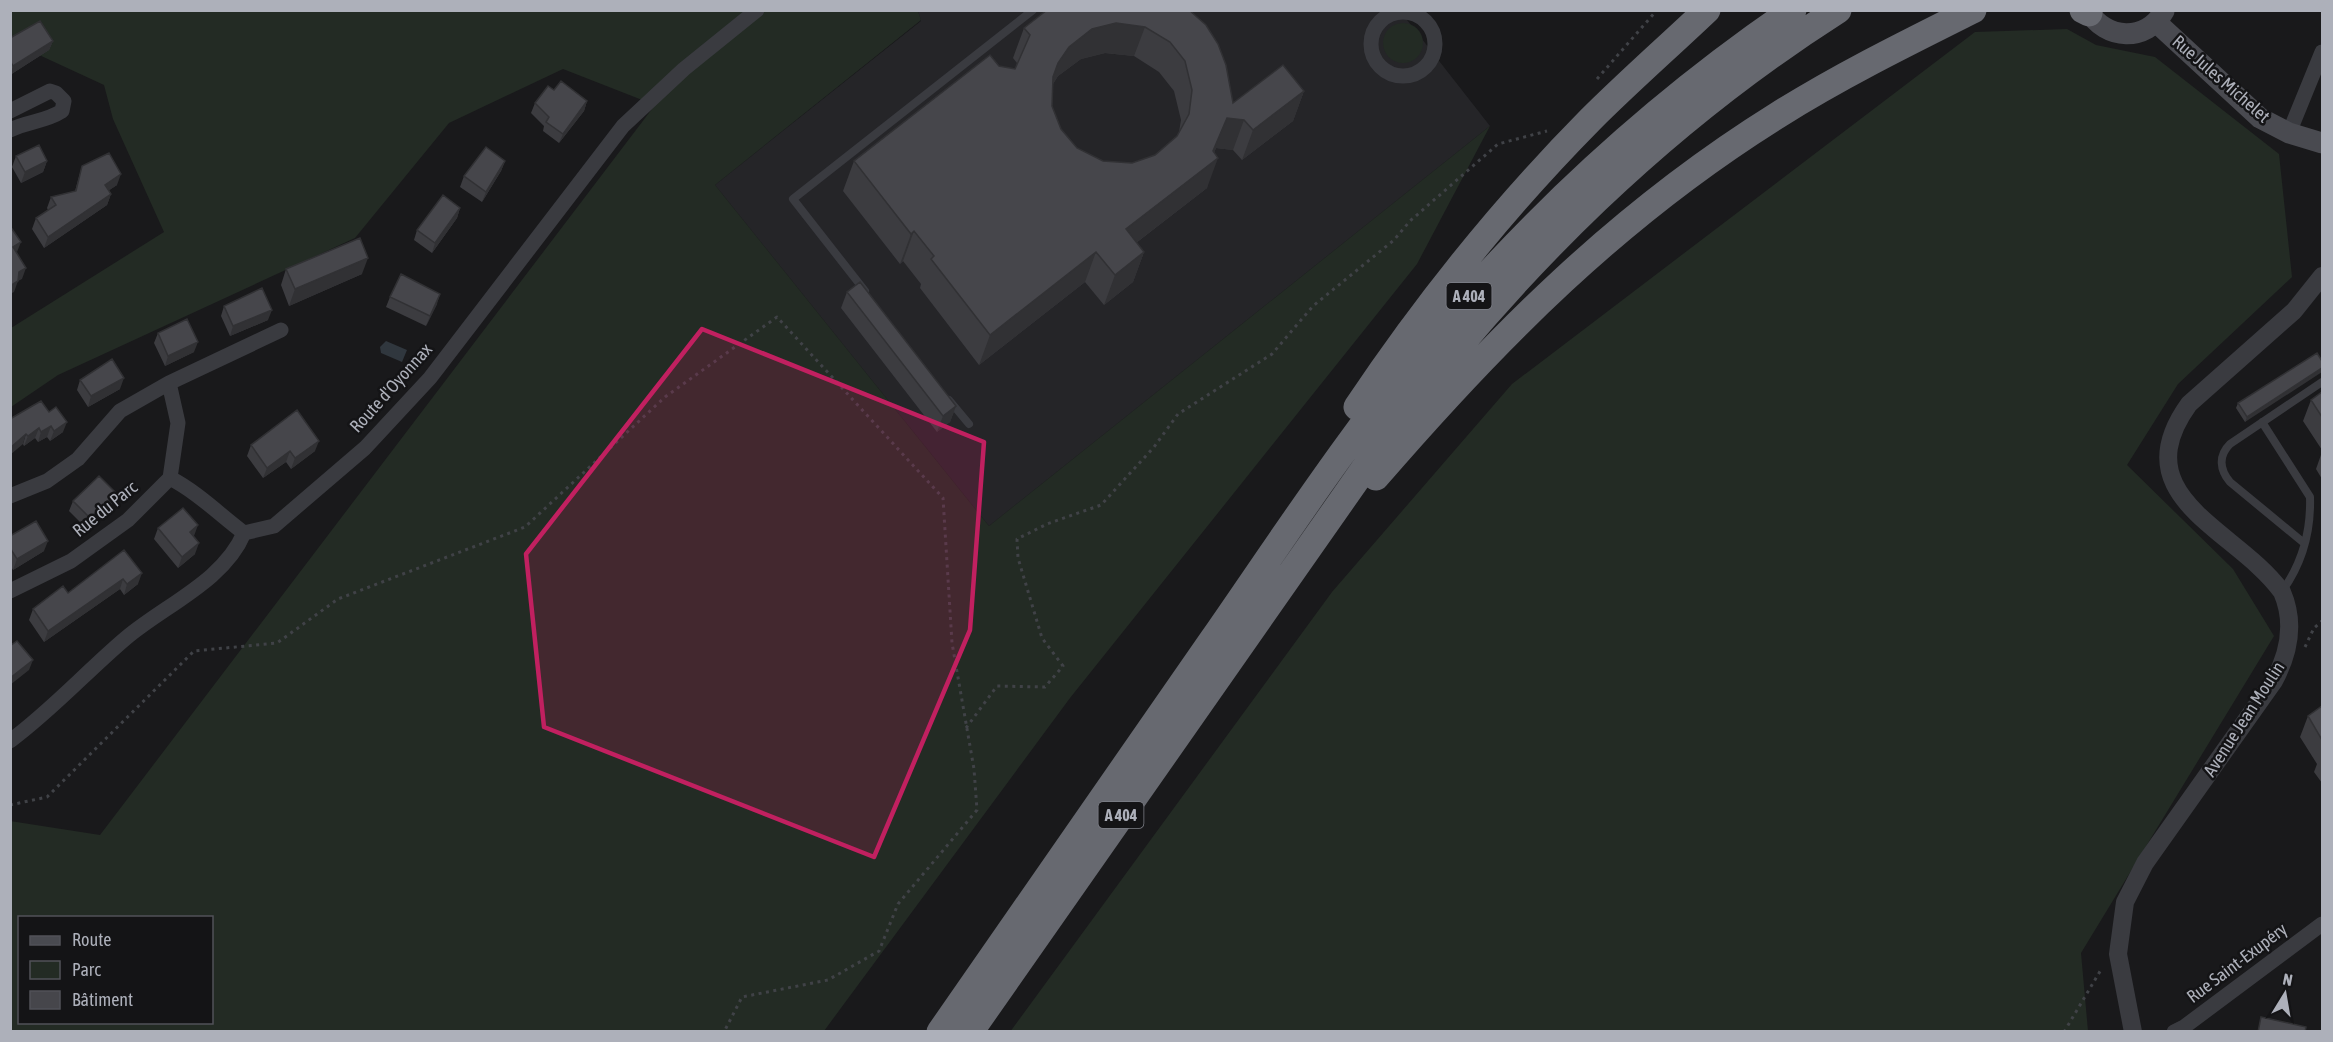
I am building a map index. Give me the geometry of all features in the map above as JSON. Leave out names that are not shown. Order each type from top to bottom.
[{"type":"highway","points":[[1210,643],[1347,423],[1451,276],[1510,206],[1590,121],[1707,10]]},
{"type":"highway","name":"A 404","points":[[940,1032],[1315,493],[1389,392],[1446,321],[1504,256],[1576,182],[1652,115],[1706,72],[1794,10]]},
{"type":"highway","name":"A 404","points":[[970,1032],[1272,598],[1392,429],[1432,377],[1538,256],[1614,182],[1666,136],[1774,54],[1838,10]]},
{"type":"highway","points":[[1272,598],[1484,356],[1581,261],[1704,164],[1778,114],[1873,60],[1973,10]]},
{"type":"main road","points":[[2087,11],[2097,23],[2120,34],[2139,32],[2160,16]]},
{"type":"main road","name":"Rue Jules Michelet","points":[[2160,16],[2260,118],[2289,133],[2322,143]]},
{"type":"street","name":"Route d'Oyonnax","points":[[244,533],[274,526],[365,448],[438,368],[623,126],[684,69],[757,10]]},
{"type":"street","points":[[1408,11],[1426,21],[1432,30],[1435,50],[1424,68],[1408,75],[1399,75],[1378,64],[1371,46],[1372,36],[1382,20],[1398,12],[1408,11]]},
{"type":"street","points":[[2289,133],[2321,57]]},
{"type":"street","points":[[10,111],[50,91],[56,93],[64,101],[62,111],[47,121],[25,123],[10,130]]},
{"type":"street","points":[[2282,592],[2271,578],[2218,533],[2179,494],[2168,465],[2169,444],[2176,423],[2189,404],[2294,310],[2322,276]]},
{"type":"street","points":[[10,496],[47,481],[78,459],[120,411],[169,383],[281,330]]},
{"type":"street","points":[[10,741],[127,637],[207,578],[231,557],[244,533],[212,510],[191,488],[170,478],[178,423],[169,383]]},
{"type":"street","name":"Rue du Parc","points":[[10,591],[71,561],[128,520],[170,478]]},
{"type":"street","name":"Avenue Jean Moulin","points":[[2133,1032],[2118,954],[2125,902],[2145,863],[2274,681],[2284,662],[2289,638],[2288,613],[2282,592]]},
{"type":"street","name":"Rue Saint-Exupéry","points":[[2174,1032],[2184,1027],[2322,924]]},
{"type":"lane","points":[[873,302],[793,199],[1033,10]]},
{"type":"lane","points":[[2304,543],[2224,474],[2223,450],[2322,382]]},
{"type":"lane","points":[[947,396],[969,424]]},
{"type":"lane","points":[[2262,422],[2310,497],[2304,543],[2296,572],[2282,592]]},
{"type":"path","points":[[1592,85],[1657,10]]},
{"type":"path","points":[[966,728],[997,686],[1045,687],[1063,666],[1042,638],[1018,558],[1017,539],[1047,524],[1101,505],[1154,447],[1178,414],[1272,354],[1313,306],[1394,240],[1410,221],[1498,144],[1549,131]]},
{"type":"path","points":[[10,805],[47,797],[194,651],[278,643],[338,599],[525,527],[665,397],[777,318],[943,498],[952,643],[974,769],[977,810],[898,904],[879,951],[828,980],[742,997],[724,1032]]},
{"type":"path","points":[[2299,652],[2307,645],[2314,628],[2322,621]]},
{"type":"path","points":[[2064,1032],[2103,966]]},
{"type":"highlighted area","points":[[702,329],[984,442],[970,630],[874,857],[544,727],[526,554]]},
{"type":"shaded area","points":[[918,11],[1400,11],[1490,126],[989,526],[715,185],[921,21]]},
{"type":"shaded area","points":[[386,341],[407,350],[402,362],[381,353],[380,347]]},
{"type":"green space","points":[[11,11],[918,11],[921,20],[715,185],[989,526],[1490,126],[1417,264],[1070,698],[824,1031],[11,1031],[10,821],[100,835],[655,105],[563,69],[449,123],[355,238],[58,375],[11,407],[11,328],[164,232],[113,119],[104,85],[11,42]]},
{"type":"green space","points":[[1403,23],[1417,29],[1423,43],[1417,57],[1403,63],[1389,57],[1383,43],[1389,29]]},
{"type":"green space","points":[[2067,29],[2096,45],[2155,57],[2279,154],[2292,277],[2178,384],[2127,465],[2233,569],[2274,636],[2081,953],[2088,1031],[1010,1032],[1332,592],[1512,384],[1975,32]]},
{"type":"building","points":[[1047,10],[1189,10],[1206,25],[1218,44],[1226,65],[1233,103],[1283,65],[1304,91],[1253,130],[1244,120],[1227,118],[1213,151],[1218,158],[1126,229],[1144,252],[1115,275],[1096,252],[990,335],[931,259],[934,256],[914,231],[911,234],[854,161],[990,55],[999,66],[1015,69],[1030,35],[1024,28]],"holes":[[[1116,23],[1145,27],[1170,42],[1185,61],[1192,90],[1189,114],[1177,136],[1155,155],[1132,163],[1103,161],[1077,148],[1061,129],[1052,106],[1053,77],[1058,63],[1069,47],[1092,29]]]},
{"type":"building","points":[[40,21],[53,41],[13,66],[10,61],[10,38]]},
{"type":"building","points":[[561,81],[587,101],[563,134],[546,122],[549,117],[535,103],[548,86],[554,90]]},
{"type":"building","points":[[39,145],[47,161],[25,172],[16,156]]},
{"type":"building","points":[[486,147],[505,161],[486,192],[464,176]]},
{"type":"building","points":[[109,153],[121,174],[105,185],[111,194],[48,237],[36,218],[56,205],[51,197],[76,191],[82,166]]},
{"type":"building","points":[[443,195],[460,208],[435,243],[417,230]]},
{"type":"building","points":[[10,226],[21,242],[13,247],[26,268],[19,272],[18,281],[10,286]]},
{"type":"building","points":[[360,238],[368,258],[295,289],[286,269]]},
{"type":"building","points":[[401,274],[440,294],[430,316],[390,297]]},
{"type":"building","points":[[860,282],[956,406],[943,416],[847,292]]},
{"type":"building","points":[[262,288],[272,310],[233,326],[224,306]]},
{"type":"building","points":[[187,319],[198,342],[168,356],[158,333]]},
{"type":"building","points":[[2317,353],[2322,361],[2322,368],[2247,417],[2238,403]]},
{"type":"building","points":[[112,359],[124,378],[91,396],[80,380]]},
{"type":"building","points":[[2322,392],[2322,417],[2311,400]]},
{"type":"building","points":[[41,401],[49,412],[56,407],[67,422],[54,431],[51,426],[41,432],[39,428],[28,436],[26,434],[10,448],[10,419]]},
{"type":"building","points":[[297,410],[319,441],[295,458],[290,451],[267,468],[251,445]]},
{"type":"building","points":[[99,476],[116,493],[90,518],[73,501]]},
{"type":"building","points":[[183,508],[198,525],[190,532],[199,543],[182,557],[158,528]]},
{"type":"building","points":[[36,521],[48,541],[17,559],[10,548],[10,536]]},
{"type":"building","points":[[124,550],[142,573],[127,584],[123,579],[48,631],[33,609],[63,586],[68,593]]},
{"type":"building","points":[[17,641],[33,660],[10,678],[10,646]]},
{"type":"building","points":[[2322,706],[2322,740],[2308,716]]},
{"type":"building","points":[[2261,1017],[2306,1027],[2305,1032],[2258,1032]]}]
